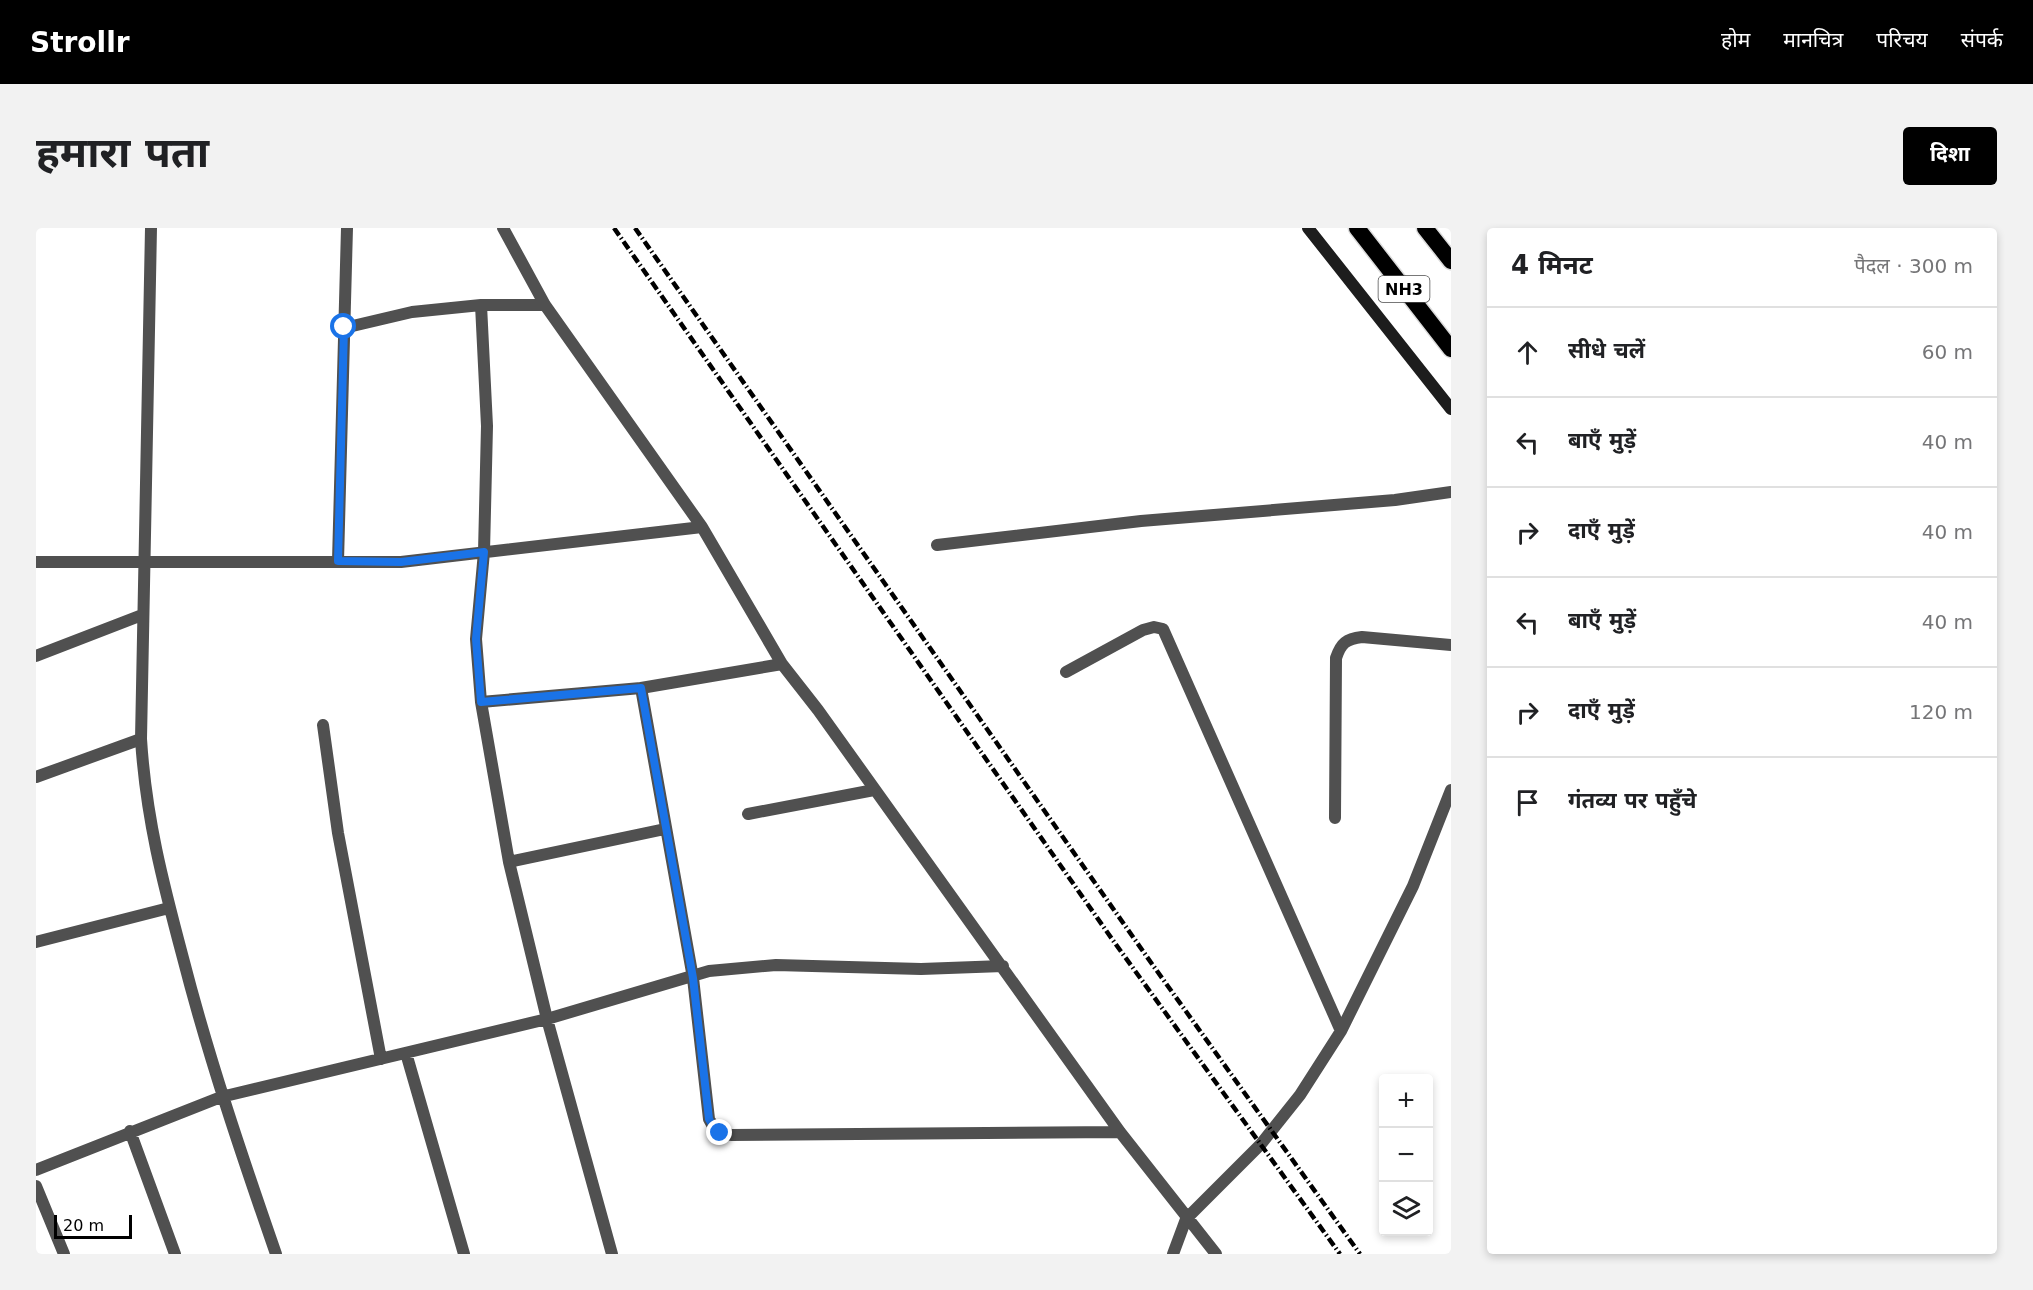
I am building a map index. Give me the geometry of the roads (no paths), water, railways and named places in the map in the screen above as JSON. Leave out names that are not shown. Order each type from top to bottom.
[{"type":"highway","name":"NH3","points":[[1357,228],[1451,349]]},
{"type":"highway","name":"NH3","points":[[1425,228],[1451,261]]},
{"type":"main road","points":[[1308,228],[1451,409]]},
{"type":"street","points":[[151,228],[141,740],[148,815],[169,908],[221,1096],[276,1254]]},
{"type":"street","points":[[338,561],[347,228]]},
{"type":"street","points":[[503,228],[545,305],[702,527],[782,664],[818,710],[1003,966],[1120,1132],[1186,1219],[1216,1254]]},
{"type":"street","points":[[344,327],[412,312],[481,305],[545,305]]},
{"type":"street","points":[[481,305],[487,426],[484,552],[476,639],[481,702],[509,862],[547,1019],[612,1254]]},
{"type":"street","points":[[937,545],[1141,521],[1384,501],[1451,492]]},
{"type":"street","points":[[36,562],[401,562],[702,527]]},
{"type":"street","points":[[36,657],[142,615]]},
{"type":"street","points":[[1066,672],[1143,630],[1154,627],[1163,629],[1341,1031]]},
{"type":"street","points":[[1335,818],[1336,658],[1340,646],[1348,639],[1362,638],[1451,645]]},
{"type":"street","points":[[481,702],[641,688],[782,664]]},
{"type":"street","points":[[641,688],[693,978],[709,1119],[714,1128],[720,1133],[731,1135],[1120,1132]]},
{"type":"street","points":[[323,725],[338,833],[381,1059]]},
{"type":"street","points":[[36,777],[141,740]]},
{"type":"street","points":[[748,814],[874,790]]},
{"type":"street","points":[[1173,1254],[1186,1219],[1261,1144],[1300,1095],[1341,1031],[1413,886],[1451,790]]},
{"type":"street","points":[[509,862],[665,829]]},
{"type":"street","points":[[36,942],[169,908]]},
{"type":"street","points":[[36,1170],[221,1096],[547,1019],[693,978],[709,971],[741,966],[776,965],[921,969],[1003,966]]},
{"type":"street","points":[[406,1053],[465,1254]]},
{"type":"street","points":[[130,1131],[175,1254]]},
{"type":"street","points":[[36,1186],[64,1254]]},
{"type":"railway","points":[[614,228],[1112,939],[1340,1254]]},
{"type":"railway","points":[[635,228],[1152,964],[1360,1254]]}]
